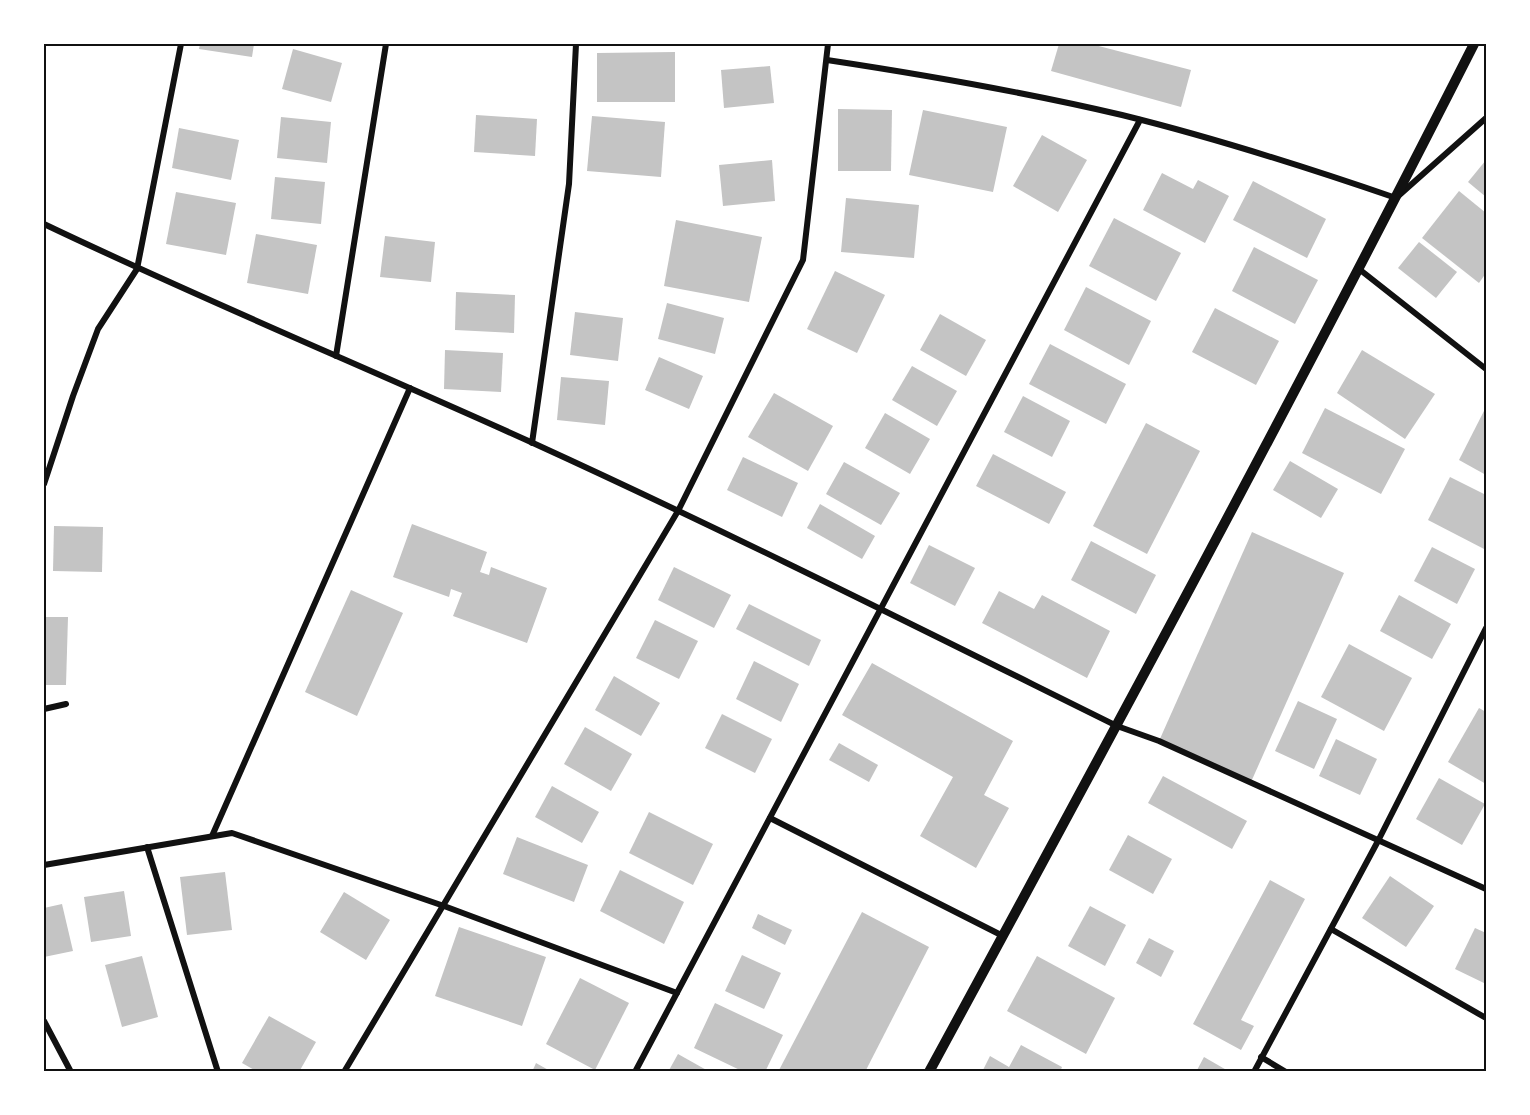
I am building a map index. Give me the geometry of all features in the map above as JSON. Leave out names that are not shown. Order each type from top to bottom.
[{"type":"street","points":[[44,484],[98,329],[137,269],[181,44]]},
{"type":"street","points":[[336,356],[386,44]]},
{"type":"street","points":[[532,443],[570,184],[576,44]]},
{"type":"street","points":[[344,1071],[678,511],[803,260],[828,44]]},
{"type":"street","points":[[929,1071],[1118,726],[1359,269],[1474,44]]},
{"type":"street","points":[[827,60],[1024,93],[1140,120],[1306,167],[1396,198]]},
{"type":"street","points":[[1396,198],[1486,118]]},
{"type":"street","points":[[636,1071],[1140,120]]},
{"type":"street","points":[[44,224],[137,269],[410,388],[678,511],[1118,726],[1159,741],[1486,889]]},
{"type":"street","points":[[1359,269],[1486,369]]},
{"type":"street","points":[[212,836],[410,388]]},
{"type":"street","points":[[1254,1071],[1378,841],[1486,628]]},
{"type":"street","points":[[44,709],[66,705]]},
{"type":"street","points":[[770,818],[1003,936]]},
{"type":"street","points":[[44,864],[232,833],[444,906],[677,993]]},
{"type":"street","points":[[147,847],[218,1071]]},
{"type":"street","points":[[1331,929],[1486,1018]]},
{"type":"street","points":[[44,1021],[71,1071]]},
{"type":"street","points":[[1261,1058],[1286,1071]]},
{"type":"building","points":[[200,44],[254,44],[252,57],[199,49]]},
{"type":"building","points":[[1059,44],[1091,44],[1191,70],[1181,107],[1051,71]]},
{"type":"building","points":[[293,49],[342,63],[331,102],[282,89]]},
{"type":"building","points":[[675,52],[675,102],[597,102],[597,53]]},
{"type":"building","points":[[770,66],[774,103],[724,108],[721,70]]},
{"type":"building","points":[[838,109],[892,110],[891,171],[838,171]]},
{"type":"building","points":[[923,110],[1007,127],[993,192],[909,175]]},
{"type":"building","points":[[476,115],[537,119],[535,156],[474,152]]},
{"type":"building","points":[[592,116],[665,122],[661,177],[587,171]]},
{"type":"building","points":[[281,117],[331,122],[327,163],[277,158]]},
{"type":"building","points":[[179,128],[239,140],[231,180],[172,168]]},
{"type":"building","points":[[1042,135],[1087,160],[1058,212],[1013,186]]},
{"type":"building","points":[[772,160],[775,201],[723,206],[719,165]]},
{"type":"building","points":[[1486,160],[1486,197],[1468,182]]},
{"type":"building","points":[[1162,173],[1193,189],[1198,180],[1229,196],[1205,243],[1143,210]]},
{"type":"building","points":[[275,177],[325,182],[321,224],[271,219]]},
{"type":"building","points":[[1253,181],[1326,219],[1307,258],[1233,220]]},
{"type":"building","points":[[1459,191],[1486,213],[1486,273],[1479,283],[1422,238]]},
{"type":"building","points":[[176,192],[236,203],[226,255],[166,244]]},
{"type":"building","points":[[846,198],[919,205],[914,258],[841,252]]},
{"type":"building","points":[[1114,218],[1181,253],[1156,301],[1089,266]]},
{"type":"building","points":[[676,220],[762,237],[749,302],[664,286]]},
{"type":"building","points":[[256,234],[317,245],[308,294],[247,283]]},
{"type":"building","points":[[385,236],[435,242],[431,282],[380,277]]},
{"type":"building","points":[[1419,242],[1457,272],[1436,298],[1398,268]]},
{"type":"building","points":[[1254,247],[1318,280],[1295,324],[1232,291]]},
{"type":"building","points":[[835,271],[885,295],[857,353],[807,329]]},
{"type":"building","points":[[1086,287],[1151,321],[1129,365],[1064,330]]},
{"type":"building","points":[[456,292],[515,295],[514,333],[455,330]]},
{"type":"building","points":[[667,303],[724,318],[715,354],[658,339]]},
{"type":"building","points":[[1215,308],[1279,341],[1256,385],[1192,352]]},
{"type":"building","points":[[575,312],[623,318],[618,361],[570,355]]},
{"type":"building","points":[[940,314],[986,340],[966,376],[920,350]]},
{"type":"building","points":[[1050,344],[1126,384],[1106,424],[1029,384]]},
{"type":"building","points":[[445,350],[503,353],[501,392],[444,389]]},
{"type":"building","points":[[1362,350],[1435,394],[1405,439],[1337,393]]},
{"type":"building","points":[[659,357],[703,376],[689,409],[645,390]]},
{"type":"building","points":[[912,366],[957,391],[937,426],[892,400]]},
{"type":"building","points":[[561,377],[609,381],[605,425],[557,420]]},
{"type":"building","points":[[774,393],[833,426],[808,471],[748,437]]},
{"type":"building","points":[[1023,396],[1070,421],[1052,457],[1004,432]]},
{"type":"building","points":[[1486,407],[1486,475],[1459,460]]},
{"type":"building","points":[[1325,408],[1405,449],[1381,494],[1302,453]]},
{"type":"building","points":[[885,413],[930,439],[910,474],[865,448]]},
{"type":"building","points":[[1146,423],[1200,451],[1147,554],[1093,526]]},
{"type":"building","points":[[993,454],[1066,492],[1049,524],[976,486]]},
{"type":"building","points":[[743,457],[798,483],[782,517],[727,490]]},
{"type":"building","points":[[1290,461],[1338,489],[1321,518],[1273,490]]},
{"type":"building","points":[[844,462],[900,493],[881,525],[826,494]]},
{"type":"building","points":[[1450,477],[1486,495],[1486,550],[1428,520]]},
{"type":"building","points":[[820,504],[875,536],[862,559],[807,528]]},
{"type":"building","points":[[412,524],[487,552],[480,572],[489,575],[491,567],[547,588],[527,643],[453,616],[462,593],[451,589],[449,597],[393,577]]},
{"type":"building","points":[[54,526],[103,527],[102,572],[53,571]]},
{"type":"building","points":[[1252,532],[1344,573],[1251,782],[1159,741]]},
{"type":"building","points":[[1091,541],[1156,575],[1136,614],[1071,580]]},
{"type":"building","points":[[929,545],[975,568],[955,606],[910,583]]},
{"type":"building","points":[[1432,547],[1475,569],[1457,604],[1414,581]]},
{"type":"building","points":[[674,567],[731,595],[714,628],[658,600]]},
{"type":"building","points":[[351,590],[403,613],[357,716],[305,692]]},
{"type":"building","points":[[999,591],[1034,609],[1042,595],[1110,631],[1087,678],[982,623]]},
{"type":"building","points":[[1399,595],[1451,624],[1432,659],[1380,631]]},
{"type":"building","points":[[749,604],[821,640],[809,666],[736,629]]},
{"type":"building","points":[[44,617],[68,617],[66,685],[44,685]]},
{"type":"building","points":[[655,620],[698,641],[679,679],[636,658]]},
{"type":"building","points":[[1349,644],[1412,678],[1384,731],[1321,697]]},
{"type":"building","points":[[754,661],[799,684],[781,722],[736,699]]},
{"type":"building","points":[[872,663],[1013,741],[984,795],[1009,808],[976,868],[920,836],[953,777],[842,715]]},
{"type":"building","points":[[614,676],[660,703],[641,736],[595,710]]},
{"type":"building","points":[[1298,701],[1337,719],[1314,769],[1275,751]]},
{"type":"building","points":[[1479,708],[1486,712],[1486,784],[1448,762]]},
{"type":"building","points":[[722,714],[772,739],[755,773],[705,748]]},
{"type":"building","points":[[585,727],[632,754],[611,791],[564,764]]},
{"type":"building","points":[[1336,739],[1377,759],[1360,795],[1319,776]]},
{"type":"building","points":[[839,743],[878,765],[869,782],[829,760]]},
{"type":"building","points":[[1163,776],[1247,821],[1232,849],[1148,803]]},
{"type":"building","points":[[1439,778],[1485,804],[1462,845],[1416,819]]},
{"type":"building","points":[[552,786],[599,812],[582,843],[535,817]]},
{"type":"building","points":[[649,812],[713,844],[693,885],[629,853]]},
{"type":"building","points":[[1128,835],[1172,859],[1153,894],[1109,870]]},
{"type":"building","points":[[517,837],[588,865],[574,902],[503,874]]},
{"type":"building","points":[[620,870],[684,902],[664,944],[600,911]]},
{"type":"building","points":[[225,872],[232,930],[187,935],[180,877]]},
{"type":"building","points":[[1390,876],[1434,906],[1406,947],[1362,918]]},
{"type":"building","points":[[1270,880],[1305,899],[1241,1020],[1254,1026],[1241,1050],[1193,1024]]},
{"type":"building","points":[[124,891],[131,936],[91,942],[84,897]]},
{"type":"building","points":[[344,892],[390,920],[366,960],[320,932]]},
{"type":"building","points":[[62,904],[73,951],[44,957],[44,908]]},
{"type":"building","points":[[1090,906],[1126,925],[1105,966],[1068,946]]},
{"type":"building","points":[[862,912],[929,947],[865,1072],[778,1072]]},
{"type":"building","points":[[758,914],[792,930],[785,945],[752,928]]},
{"type":"building","points":[[459,927],[546,957],[522,1026],[435,996]]},
{"type":"building","points":[[1475,928],[1486,933],[1486,984],[1455,969]]},
{"type":"building","points":[[1149,938],[1174,951],[1161,977],[1136,963]]},
{"type":"building","points":[[742,955],[781,973],[764,1009],[725,991]]},
{"type":"building","points":[[142,956],[158,1017],[122,1027],[105,965]]},
{"type":"building","points":[[1037,956],[1115,998],[1086,1054],[1007,1011]]},
{"type":"building","points":[[580,978],[629,1003],[595,1070],[546,1044]]},
{"type":"building","points":[[715,1003],[783,1035],[765,1072],[744,1072],[694,1048]]},
{"type":"building","points":[[269,1016],[316,1042],[299,1072],[258,1072],[242,1063]]},
{"type":"building","points":[[1021,1045],[1062,1067],[1060,1072],[982,1072],[990,1056],[1009,1067]]},
{"type":"building","points":[[678,1054],[710,1072],[668,1072]]},
{"type":"building","points":[[1204,1057],[1230,1072],[1196,1072]]},
{"type":"building","points":[[536,1063],[552,1072],[532,1072]]}]
